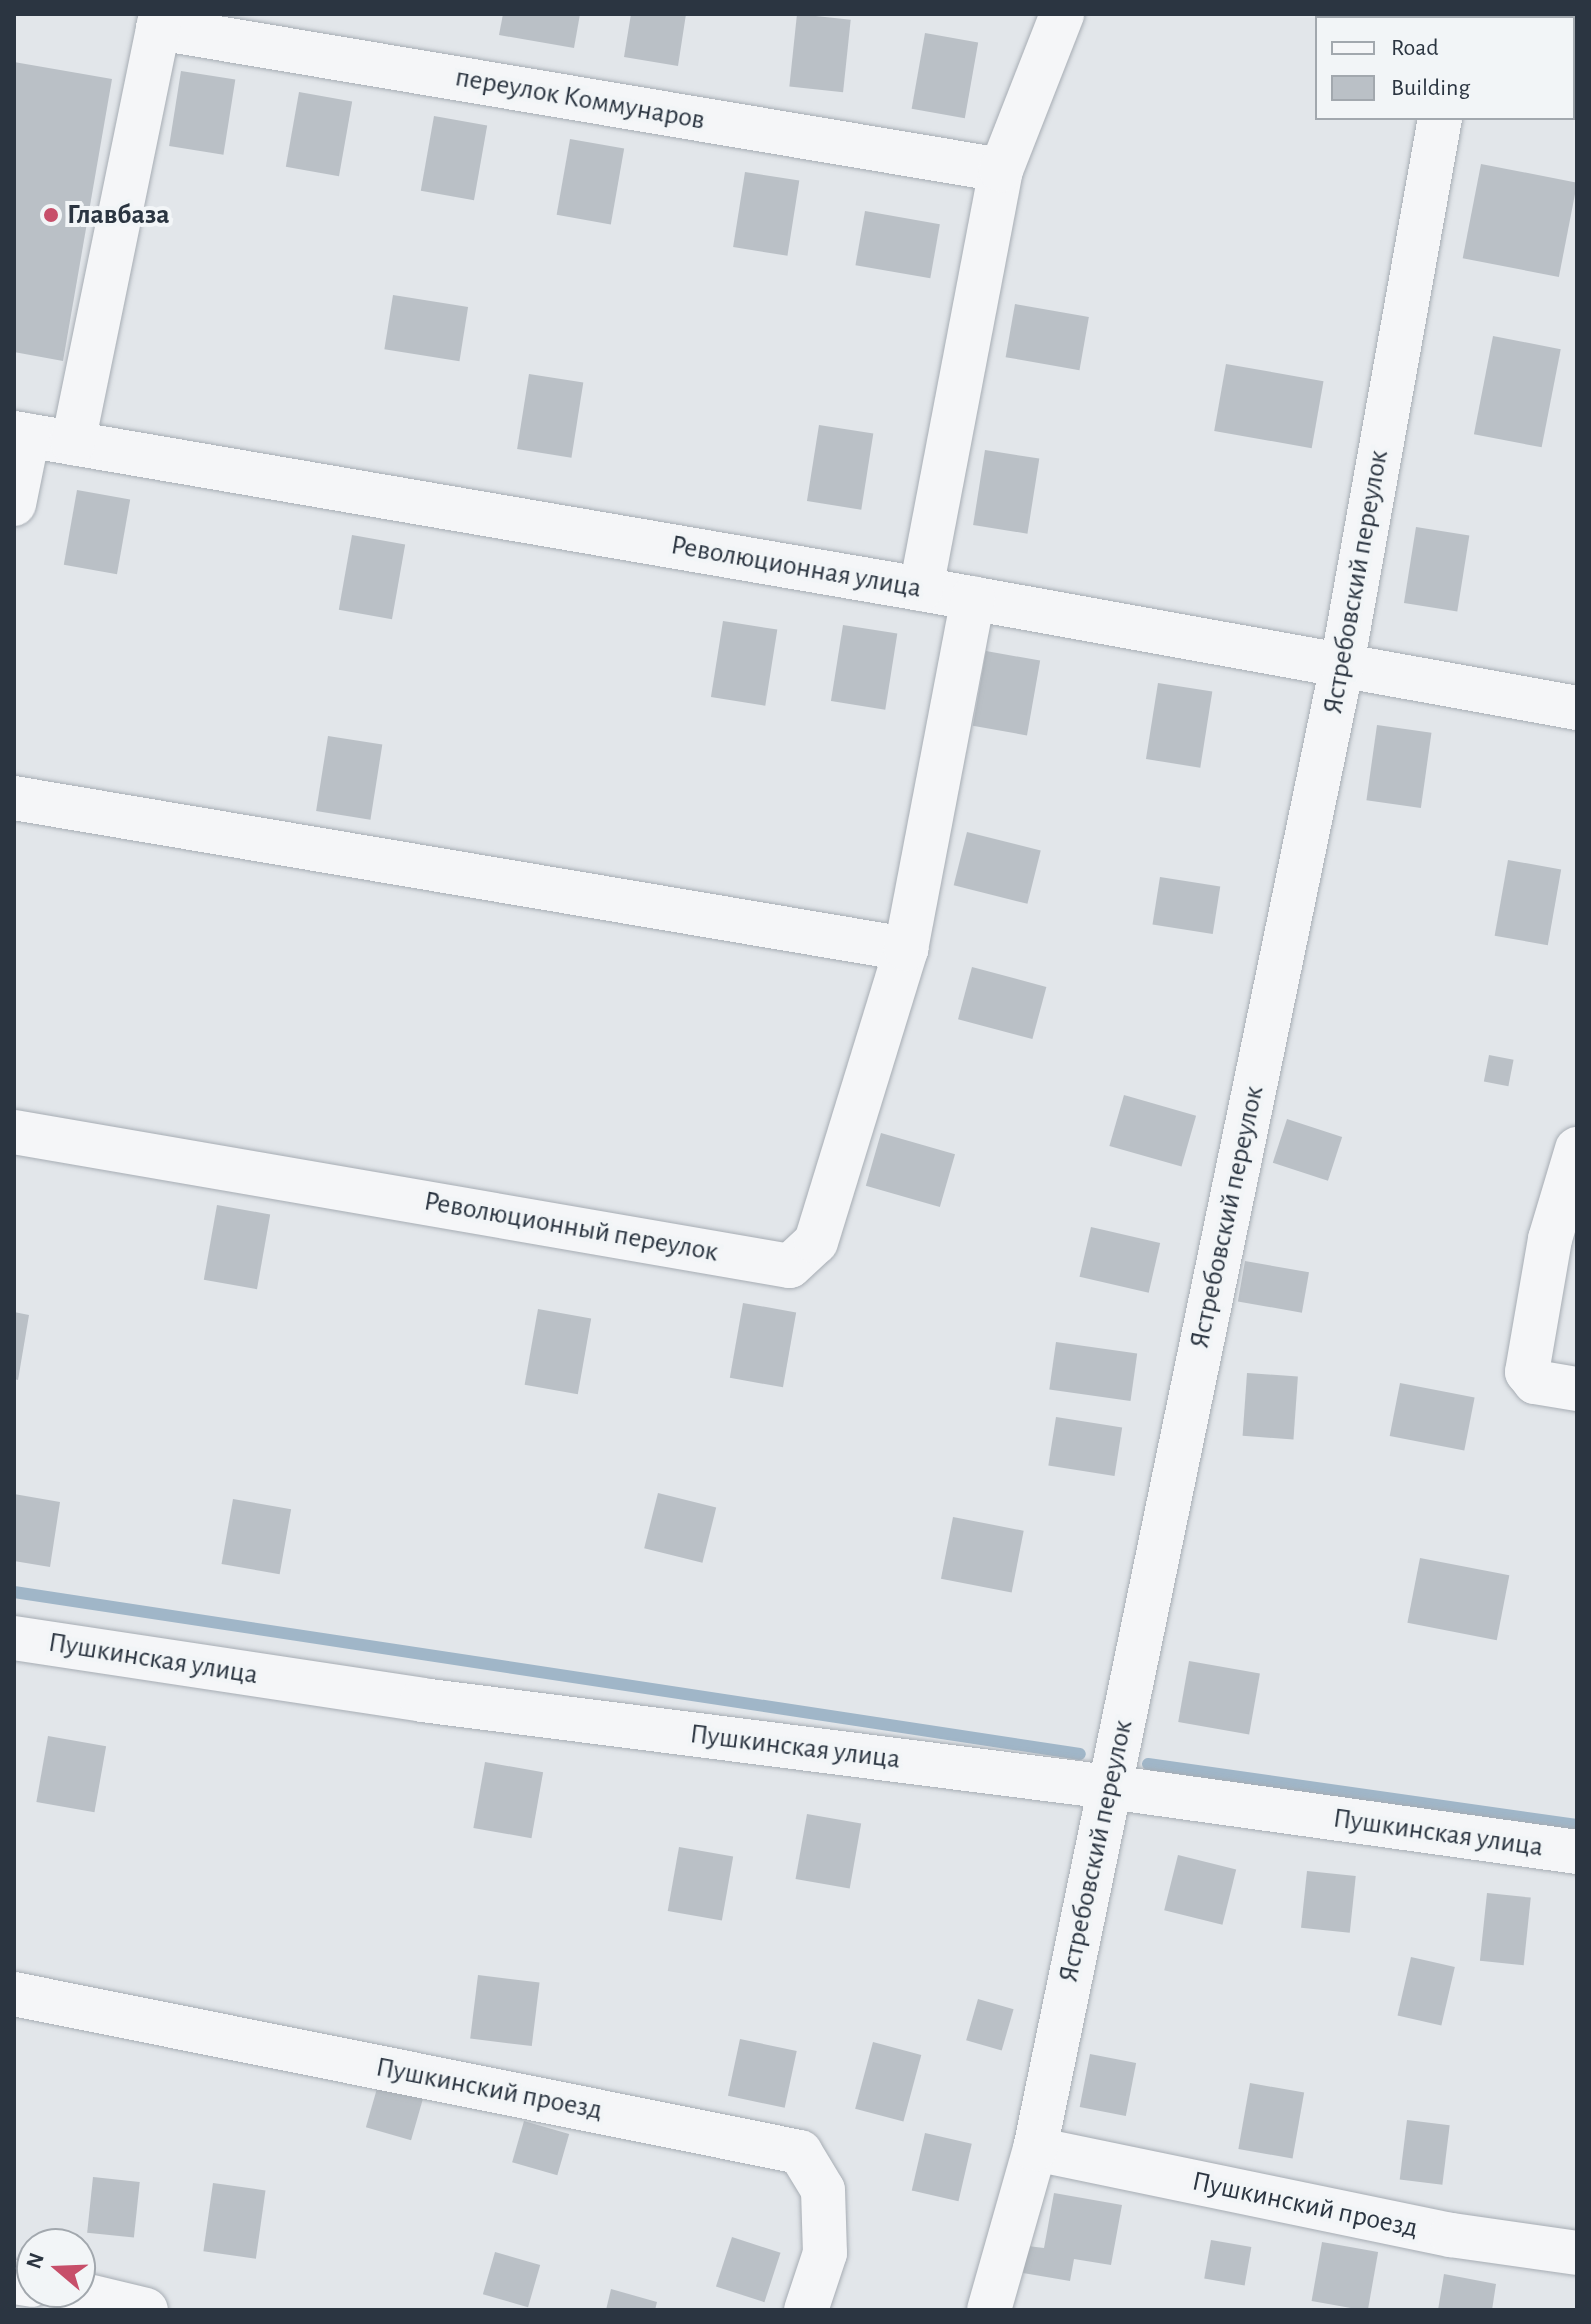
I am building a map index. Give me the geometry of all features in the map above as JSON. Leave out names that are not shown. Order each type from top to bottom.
[{"type":"street","points":[[921,589],[1001,170],[1062,14]]},
{"type":"street","points":[[73,443],[160,21]]},
{"type":"street","name":"переулок Коммунаров","points":[[160,21],[1001,170]]},
{"type":"street","name":"Ястребовский переулок","points":[[989,2310],[1035,2149],[1342,665],[1440,120]]},
{"type":"street","points":[[14,504],[21,434]]},
{"type":"street","name":"Революционная улица","points":[[21,434],[973,598],[1577,708]]},
{"type":"street","name":"Революционный переулок","points":[[14,1132],[790,1266],[816,1242],[906,949],[973,598]]},
{"type":"street","points":[[14,798],[906,949]]},
{"type":"street","points":[[1577,1149],[1550,1239],[1527,1372],[1535,1382],[1577,1389]]},
{"type":"street","name":"Пушкинская улица","points":[[14,1638],[422,1700],[1109,1787],[1577,1852]]},
{"type":"street","name":"Пушкинский проезд","points":[[14,1994],[800,2152],[823,2190],[825,2253],[806,2310]]},
{"type":"street","name":"Пушкинский проезд","points":[[1035,2149],[1451,2235],[1577,2253]]},
{"type":"street","points":[[96,2298],[146,2310]]},
{"type":"building","points":[[503,14],[580,14],[574,48],[499,35]]},
{"type":"building","points":[[631,14],[686,14],[678,66],[624,57]]},
{"type":"building","points":[[797,14],[851,20],[843,92],[789,87]]},
{"type":"building","points":[[925,33],[978,42],[965,118],[912,109]]},
{"type":"building","name":"Главбаза","points":[[14,62],[112,79],[63,361],[14,352]]},
{"type":"building","points":[[181,71],[235,80],[223,155],[169,146]]},
{"type":"building","points":[[299,92],[352,101],[339,176],[286,167]]},
{"type":"building","points":[[434,116],[487,125],[474,200],[421,191]]},
{"type":"building","points":[[570,139],[624,149],[611,224],[557,215]]},
{"type":"building","points":[[1481,164],[1577,183],[1559,277],[1463,258]]},
{"type":"building","points":[[745,172],[799,181],[787,256],[733,247]]},
{"type":"building","points":[[865,211],[940,224],[930,278],[855,265]]},
{"type":"building","points":[[393,295],[468,307],[459,361],[384,349]]},
{"type":"building","points":[[1015,304],[1089,317],[1079,370],[1006,357]]},
{"type":"building","points":[[1493,336],[1561,349],[1542,447],[1474,434]]},
{"type":"building","points":[[1226,364],[1323,381],[1312,448],[1214,431]]},
{"type":"building","points":[[529,374],[583,383],[571,458],[517,449]]},
{"type":"building","points":[[819,425],[873,434],[861,510],[807,501]]},
{"type":"building","points":[[985,450],[1039,459],[1027,534],[973,525]]},
{"type":"building","points":[[77,490],[130,499],[117,574],[64,565]]},
{"type":"building","points":[[1416,527],[1469,535],[1457,611],[1404,603]]},
{"type":"building","points":[[352,535],[405,544],[392,619],[339,610]]},
{"type":"building","points":[[723,621],[777,630],[765,706],[711,697]]},
{"type":"building","points":[[843,625],[897,634],[885,710],[831,701]]},
{"type":"building","points":[[986,651],[1040,661],[1027,735],[973,726]]},
{"type":"building","points":[[1158,683],[1212,692],[1200,768],[1146,759]]},
{"type":"building","points":[[1377,725],[1431,733],[1421,808],[1366,800]]},
{"type":"building","points":[[328,736],[382,745],[370,820],[316,811]]},
{"type":"building","points":[[967,832],[1041,850],[1027,904],[954,885]]},
{"type":"building","points":[[1508,860],[1561,869],[1548,945],[1495,936]]},
{"type":"building","points":[[1160,877],[1220,887],[1213,934],[1152,924]]},
{"type":"building","points":[[972,967],[1046,987],[1032,1039],[958,1019]]},
{"type":"building","points":[[1489,1055],[1514,1060],[1508,1086],[1484,1082]]},
{"type":"building","points":[[1124,1095],[1196,1116],[1181,1167],[1109,1146]]},
{"type":"building","points":[[1287,1119],[1342,1137],[1328,1181],[1273,1163]]},
{"type":"building","points":[[881,1133],[955,1154],[940,1207],[866,1186]]},
{"type":"building","points":[[217,1205],[270,1214],[257,1289],[204,1280]]},
{"type":"building","points":[[1091,1227],[1160,1243],[1149,1293],[1080,1277]]},
{"type":"building","points":[[1245,1261],[1309,1272],[1302,1313],[1238,1301]]},
{"type":"building","points":[[743,1303],[796,1312],[783,1387],[730,1378]]},
{"type":"building","points":[[538,1309],[591,1318],[578,1394],[525,1385]]},
{"type":"building","points":[[14,1312],[29,1315],[18,1380],[14,1379]]},
{"type":"building","points":[[1056,1342],[1137,1353],[1131,1401],[1049,1390]]},
{"type":"building","points":[[1247,1373],[1298,1377],[1293,1439],[1243,1436]]},
{"type":"building","points":[[1400,1383],[1475,1398],[1464,1451],[1390,1436]]},
{"type":"building","points":[[1056,1417],[1122,1427],[1115,1476],[1048,1465]]},
{"type":"building","points":[[658,1493],[716,1508],[702,1563],[644,1548]]},
{"type":"building","points":[[14,1494],[60,1502],[50,1567],[14,1561]]},
{"type":"building","points":[[233,1499],[291,1509],[280,1574],[222,1564]]},
{"type":"building","points":[[953,1517],[1024,1531],[1012,1593],[941,1579]]},
{"type":"building","points":[[1420,1558],[1509,1575],[1497,1640],[1407,1623]]},
{"type":"building","points":[[1189,1661],[1260,1674],[1249,1735],[1178,1722]]},
{"type":"building","points":[[48,1736],[106,1746],[94,1812],[36,1802]]},
{"type":"building","points":[[485,1762],[543,1772],[531,1838],[473,1828]]},
{"type":"building","points":[[807,1814],[861,1824],[850,1889],[796,1879]]},
{"type":"building","points":[[679,1847],[733,1857],[722,1921],[668,1911]]},
{"type":"building","points":[[1178,1855],[1236,1870],[1222,1925],[1164,1910]]},
{"type":"building","points":[[1307,1871],[1356,1876],[1350,1933],[1301,1928]]},
{"type":"building","points":[[1487,1893],[1531,1898],[1524,1965],[1480,1961]]},
{"type":"building","points":[[1411,1957],[1455,1967],[1441,2026],[1398,2015]]},
{"type":"building","points":[[478,1975],[540,1983],[532,2046],[470,2039]]},
{"type":"building","points":[[978,1999],[1014,2009],[1002,2051],[966,2040]]},
{"type":"building","points":[[740,2039],[797,2051],[785,2108],[728,2096]]},
{"type":"building","points":[[873,2042],[921,2055],[903,2122],[855,2109]]},
{"type":"building","points":[[1090,2054],[1136,2063],[1126,2116],[1080,2107]]},
{"type":"building","points":[[1250,2083],[1304,2093],[1293,2159],[1238,2149]]},
{"type":"building","points":[[378,2085],[423,2098],[411,2140],[366,2127]]},
{"type":"building","points":[[1407,2120],[1450,2125],[1442,2185],[1400,2180]]},
{"type":"building","points":[[524,2121],[569,2134],[557,2175],[512,2162]]},
{"type":"building","points":[[925,2133],[972,2144],[958,2201],[912,2190]]},
{"type":"building","points":[[93,2177],[140,2182],[134,2238],[96,2234],[96,2228],[88,2228]]},
{"type":"building","points":[[213,2183],[265,2190],[256,2259],[203,2251]]},
{"type":"building","points":[[1054,2193],[1122,2205],[1111,2265],[1074,2259],[1070,2281],[1023,2273],[1028,2246],[1044,2248]]},
{"type":"building","points":[[732,2237],[781,2253],[764,2302],[716,2286]]},
{"type":"building","points":[[1211,2240],[1251,2247],[1245,2286],[1204,2278]]},
{"type":"building","points":[[1322,2242],[1378,2252],[1368,2310],[1312,2301]]},
{"type":"building","points":[[495,2252],[540,2265],[528,2307],[483,2294]]},
{"type":"building","points":[[1444,2274],[1496,2284],[1492,2310],[1438,2310]]},
{"type":"building","points":[[611,2289],[657,2302],[655,2310],[606,2310]]},
{"type":"waterway","points":[[14,1592],[1080,1754]]},
{"type":"waterway","points":[[1148,1764],[1577,1825]]},
{"type":"place","name":"Главбаза","points":[[51,215]]}]
